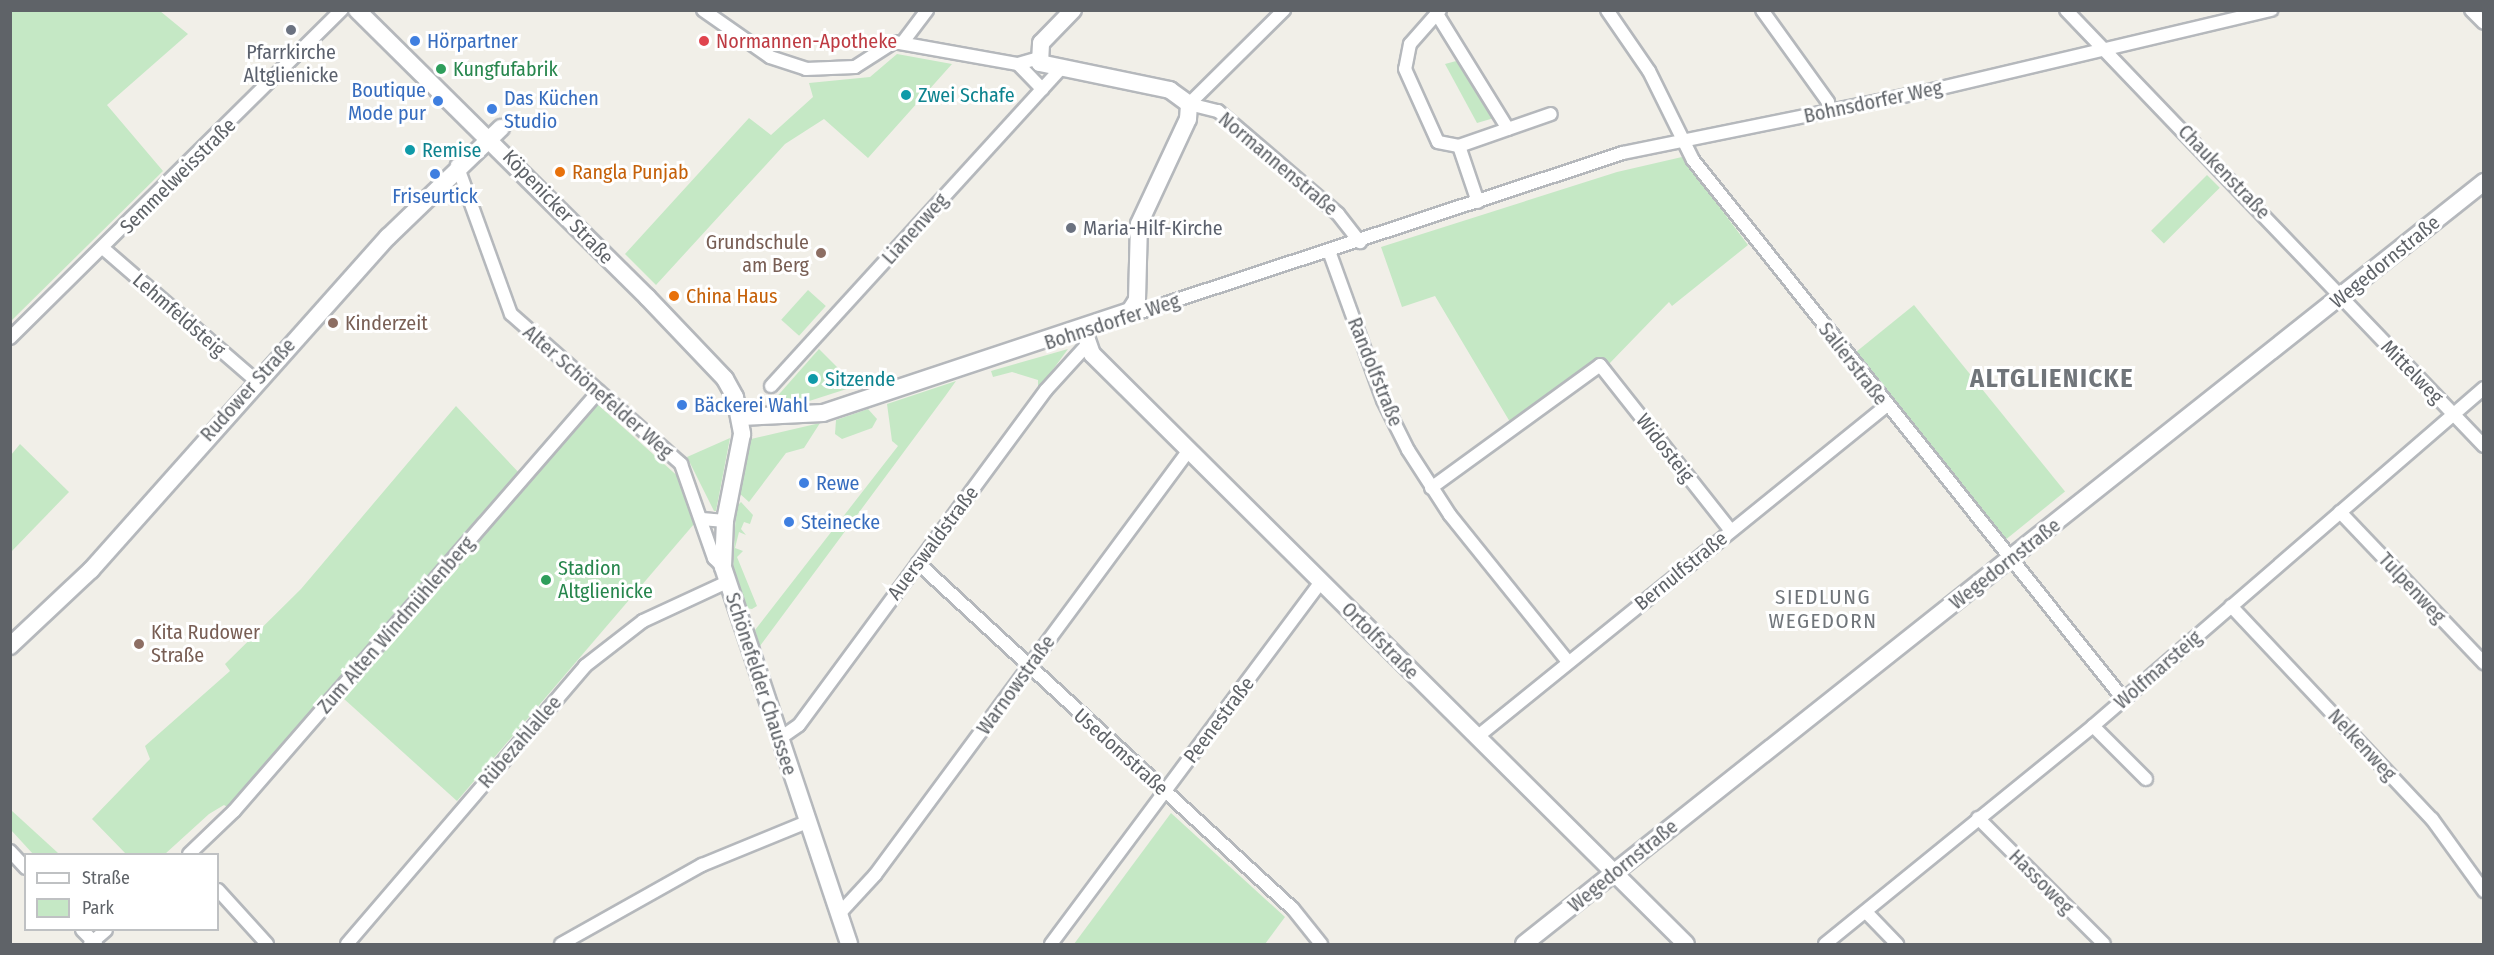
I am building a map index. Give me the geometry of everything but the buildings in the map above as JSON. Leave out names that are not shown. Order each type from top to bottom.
[{"type":"street","points":[[327,10],[333,24]]},
{"type":"street","name":"Semmelweisstraße","points":[[10,338],[333,24],[342,10]]},
{"type":"street","name":"Köpenicker Straße","points":[[357,10],[494,132],[725,379],[741,417]]},
{"type":"street","points":[[703,10],[770,57],[806,69],[855,67],[894,42],[1018,64],[1036,59],[1041,43],[1072,10]]},
{"type":"street","points":[[903,42],[927,10]]},
{"type":"street","points":[[1124,317],[1137,300],[1139,224],[1188,119],[1189,104],[1284,10]]},
{"type":"street","name":"Salierstraße","points":[[1607,10],[1649,71],[1693,160],[1886,406],[2124,700]]},
{"type":"street","name":"Chaukenstraße","points":[[2066,10],[2340,298]]},
{"type":"street","name":"Bohnsdorfer Weg","points":[[741,417],[823,413],[1085,338],[1124,317],[1683,137],[1830,112],[2105,49],[2233,15],[2271,10]]},
{"type":"street","points":[[2471,10],[2484,23]]},
{"type":"street","points":[[1508,129],[1439,12],[1410,44],[1405,69],[1438,142],[1460,146],[1551,114]]},
{"type":"street","points":[[1766,12],[1828,102],[1830,112]]},
{"type":"street","name":"Normannenstraße","points":[[1036,59],[1059,71],[1170,90],[1189,104],[1218,111],[1338,214],[1360,242]]},
{"type":"street","points":[[1018,64],[1042,89]]},
{"type":"street","name":"Lianenweg","points":[[771,386],[1059,71]]},
{"type":"street","name":"Rudower Straße","points":[[10,646],[91,570],[255,380],[457,165],[494,132]]},
{"type":"street","points":[[1460,146],[1478,202]]},
{"type":"street","name":"Alter Schönefelder Weg","points":[[457,165],[502,299],[524,329],[681,464],[714,558],[725,574]]},
{"type":"street","name":"Wegedornstraße","points":[[1524,945],[2012,561],[2484,182]]},
{"type":"street","name":"Lehmfeldsteig","points":[[104,249],[255,380]]},
{"type":"street","name":"Randolfstraße","points":[[1329,251],[1383,400],[1431,488],[1568,662]]},
{"type":"street","name":"Mittelweg","points":[[2340,298],[2484,446]]},
{"type":"street","name":"Ortolfstraße","points":[[1085,338],[1189,450],[1686,945]]},
{"type":"street","name":"Auerswaldstraße","points":[[779,739],[799,725],[1085,338]]},
{"type":"street","name":"Widosteig","points":[[1431,488],[1515,429],[1599,365],[1731,531]]},
{"type":"street","name":"Wolfmarsteig","points":[[1825,945],[2124,700],[2452,413],[2484,388]]},
{"type":"street","name":"Zum Alten Windmühlenberg","points":[[191,853],[234,811],[598,391]]},
{"type":"street","name":"Bernulfstraße","points":[[1477,737],[1886,406]]},
{"type":"street","name":"Schönefelder Chaussee","points":[[741,417],[725,521],[725,574],[849,945]]},
{"type":"street","name":"Warnowstraße","points":[[839,914],[848,911],[1189,450]]},
{"type":"street","name":"Tulpenweg","points":[[2340,512],[2484,663]]},
{"type":"street","points":[[702,519],[725,521]]},
{"type":"street","name":"Usedomstraße","points":[[918,563],[1029,668],[1293,909],[1321,945]]},
{"type":"street","name":"Rübezahlallee","points":[[347,945],[585,666],[643,621],[725,574]]},
{"type":"street","name":"Peenestraße","points":[[1051,945],[1321,582]]},
{"type":"street","name":"Nelkenweg","points":[[2231,606],[2432,819],[2484,891]]},
{"type":"street","points":[[2093,726],[2146,779]]},
{"type":"street","name":"Hassoweg","points":[[1978,818],[2103,945]]},
{"type":"street","points":[[561,945],[702,865],[807,822]]},
{"type":"street","points":[[10,851],[24,866]]},
{"type":"street","points":[[219,891],[267,945]]},
{"type":"street","points":[[1866,912],[1897,945]]},
{"type":"street","points":[[83,931],[93,944],[105,931]]},
{"type":"green space","points":[[10,11],[160,11],[188,34],[107,105],[163,171],[11,321]]},
{"type":"green space","points":[[897,54],[952,64],[868,158],[824,119],[785,144],[656,285],[625,254],[749,118],[771,135],[813,97],[809,83],[870,77]]},
{"type":"green space","points":[[1460,60],[1494,118],[1477,123],[1445,64]]},
{"type":"green space","points":[[1682,157],[1748,245],[1672,306],[1669,302],[1608,365],[1601,357],[1510,422],[1435,296],[1402,307],[1381,247],[1617,172]]},
{"type":"green space","points":[[2207,175],[2220,188],[2164,244],[2151,231]]},
{"type":"green space","points":[[808,290],[826,306],[799,336],[781,320]]},
{"type":"green space","points":[[1914,305],[2065,492],[2005,540],[1854,353]]},
{"type":"green space","points":[[819,349],[856,386],[803,403],[773,401]]},
{"type":"green space","points":[[1068,349],[1038,390],[1038,380],[1012,372],[993,377],[991,371]]},
{"type":"green space","points":[[956,381],[760,646],[755,630],[898,446],[892,441],[887,404]]},
{"type":"green space","name":"Stadion Altglienicke","points":[[596,403],[682,480],[694,524],[457,801],[343,698]]},
{"type":"green space","points":[[456,406],[522,476],[229,808],[224,805],[209,814],[166,853],[125,853],[92,819],[150,759],[145,746],[230,671],[225,664],[301,589]]},
{"type":"green space","points":[[868,409],[877,419],[872,428],[842,439],[835,434],[836,420]]},
{"type":"green space","points":[[820,423],[804,448],[786,453],[749,502],[739,493],[751,439]]},
{"type":"green space","points":[[730,438],[716,511],[714,511],[687,457]]},
{"type":"green space","points":[[20,444],[69,492],[11,552],[11,455]]},
{"type":"green space","points":[[741,502],[753,515],[750,524],[744,522],[741,529],[746,535],[739,532],[735,548],[743,551],[737,557],[757,606],[752,609],[745,608],[733,571],[736,507]]},
{"type":"green space","points":[[11,810],[58,853],[32,853],[11,830]]},
{"type":"green space","points":[[1171,813],[1285,917],[1265,944],[1074,944]]},
{"type":"place","name":"Pfarrkirche Altglienicke","points":[[291,30]]},
{"type":"place","name":"Hörpartner","points":[[415,41]]},
{"type":"place","name":"Normannen-Apotheke","points":[[704,41]]},
{"type":"place","name":"Kungfufabrik","points":[[441,69]]},
{"type":"place","name":"Zwei Schafe","points":[[906,95]]},
{"type":"place","name":"Boutique Mode pur","points":[[438,101]]},
{"type":"place","name":"Das Küchen Studio","points":[[492,109]]},
{"type":"place","name":"Remise","points":[[410,150]]},
{"type":"place","name":"Rangla Punjab","points":[[560,172]]},
{"type":"place","name":"Friseurtick","points":[[435,174]]},
{"type":"place","name":"Maria-Hilf-Kirche","points":[[1071,228]]},
{"type":"place","name":"Grundschule am Berg","points":[[821,253]]},
{"type":"place","name":"China Haus","points":[[674,296]]},
{"type":"place","name":"Kinderzeit","points":[[333,323]]},
{"type":"place","name":"Sitzende","points":[[813,379]]},
{"type":"place","name":"Bäckerei Wahl","points":[[682,405]]},
{"type":"place","name":"Rewe","points":[[804,483]]},
{"type":"place","name":"Steinecke","points":[[789,522]]},
{"type":"place","name":"Stadion Altglienicke","points":[[546,580]]},
{"type":"place","name":"Kita Rudower Straße","points":[[139,644]]},
{"type":"district","name":"ALTGLIENICKE","points":[[2052,379]]},
{"type":"district","name":"SIEDLUNG WEGEDORN","points":[[1823,609]]}]
